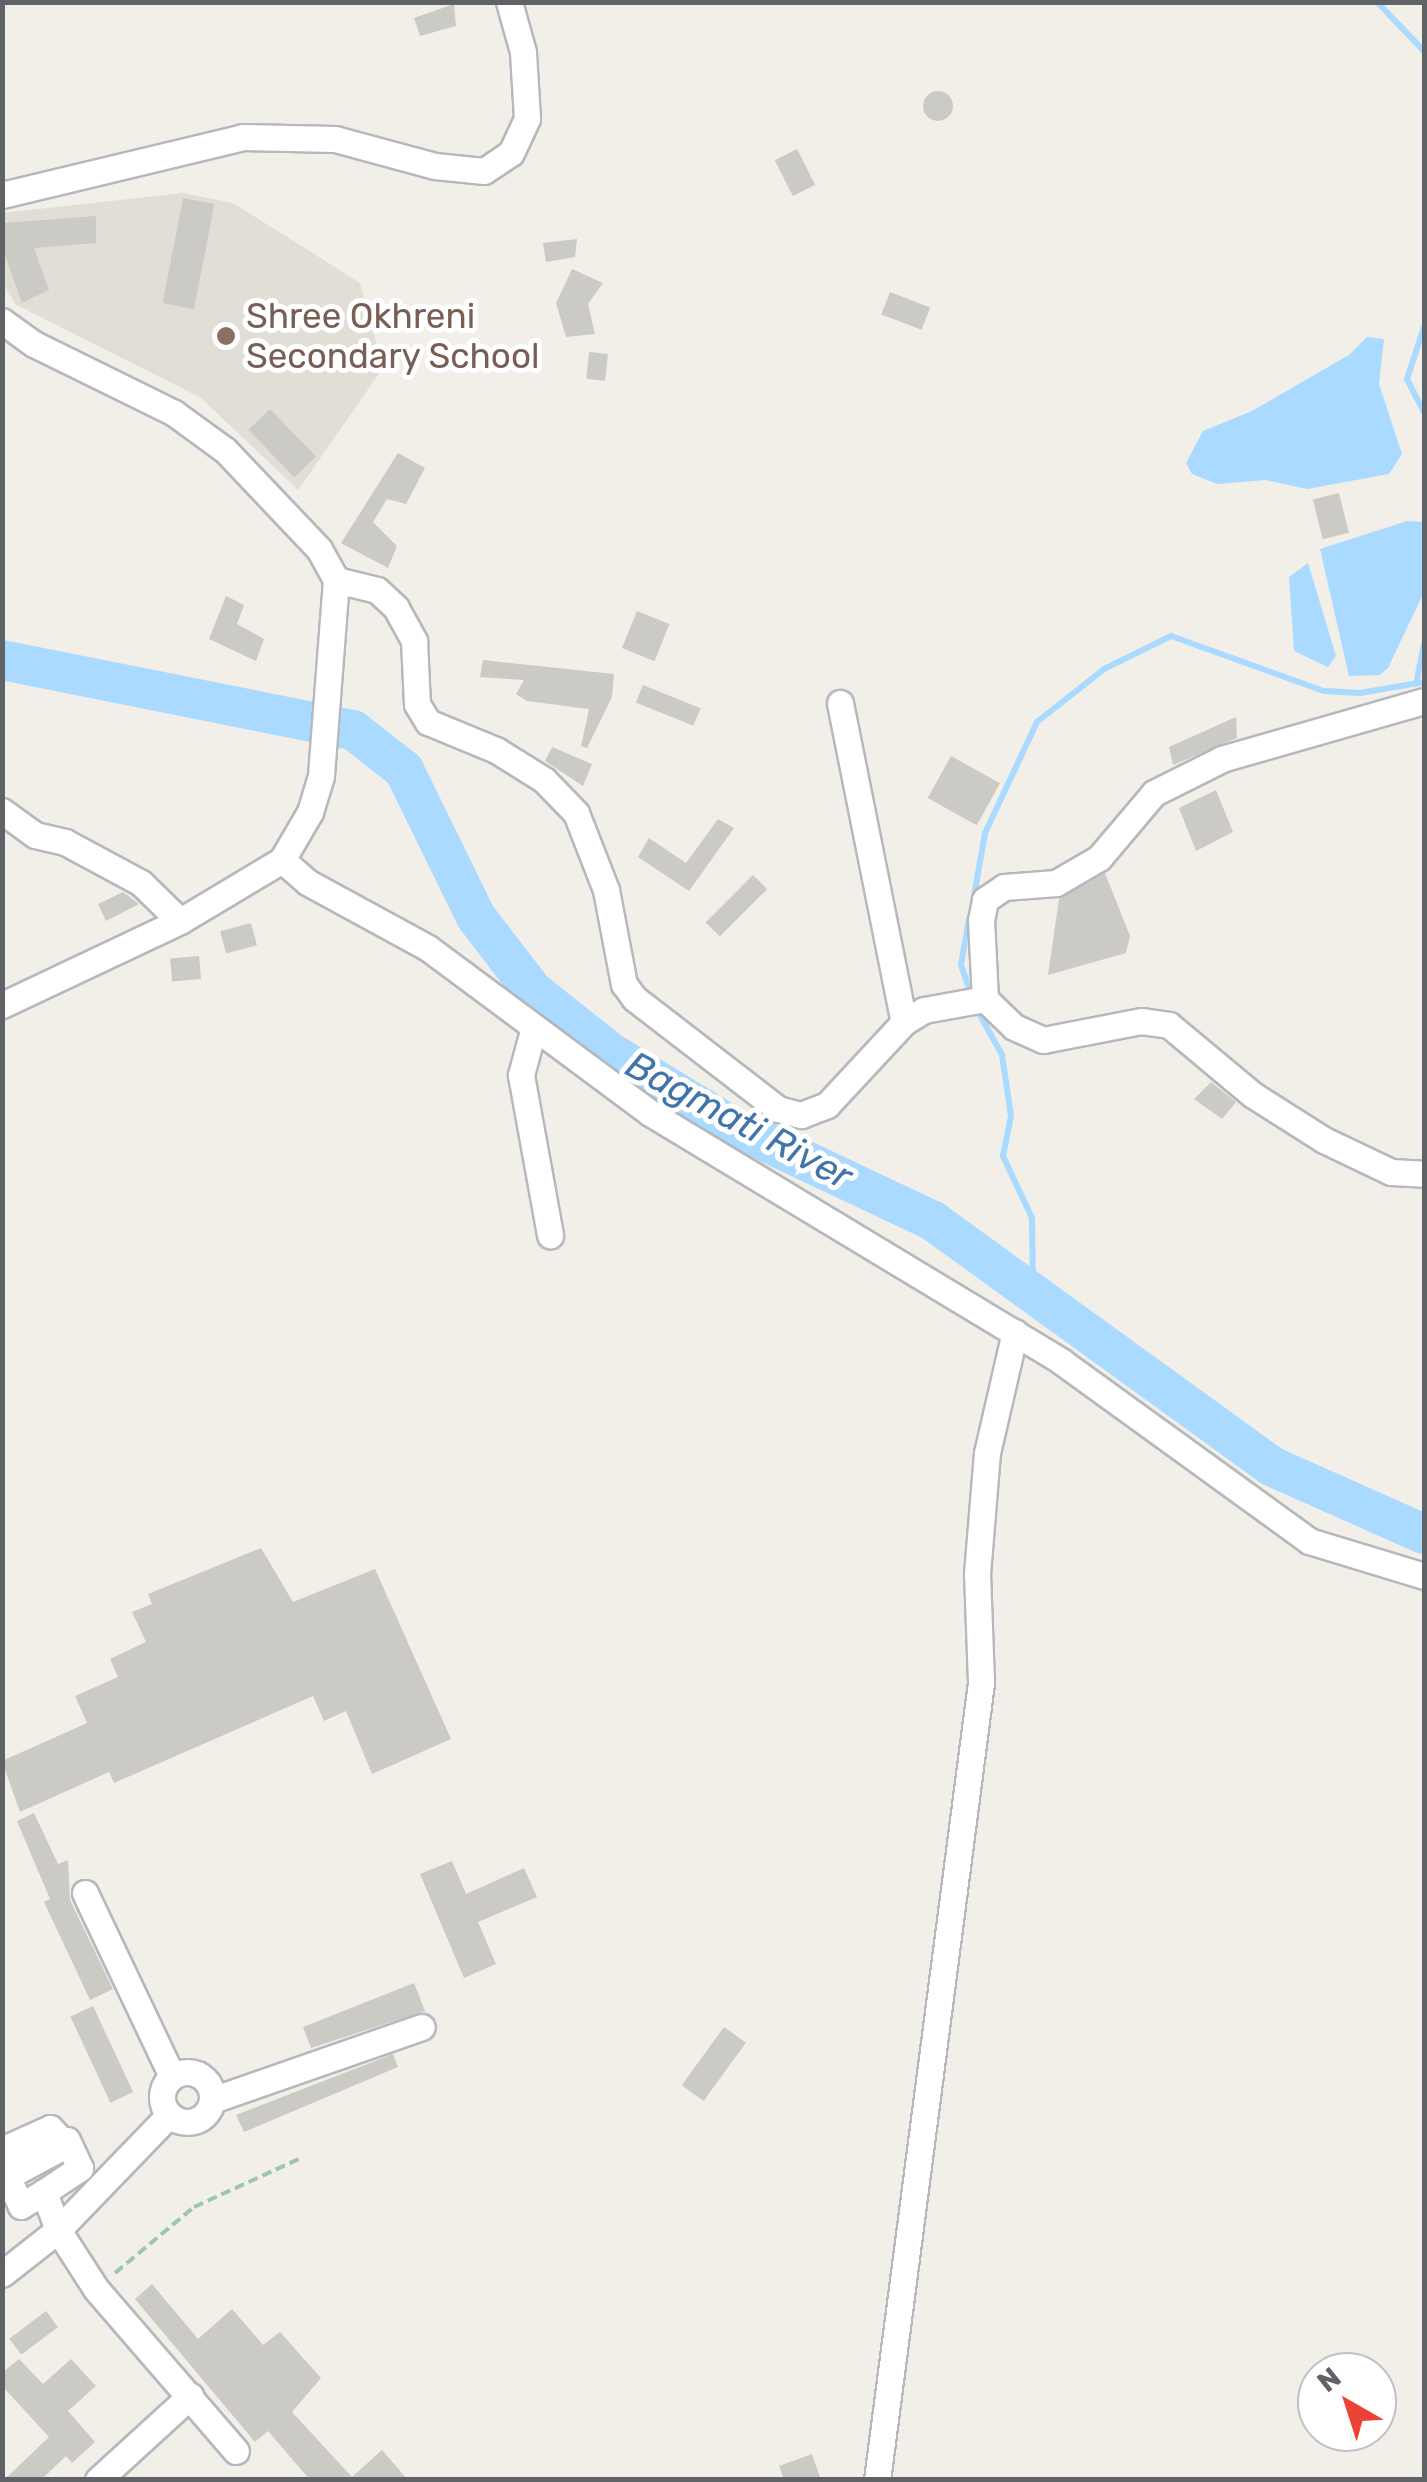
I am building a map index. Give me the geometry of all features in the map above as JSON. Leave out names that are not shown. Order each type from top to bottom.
[{"type":"street","points":[[2,196],[243,136],[335,139],[435,166],[484,171],[511,153],[528,118],[523,52],[509,2]]},
{"type":"street","points":[[2,321],[34,344],[174,413],[225,450],[319,549],[336,580],[321,776],[310,812],[282,860],[180,920],[2,1005]]},
{"type":"street","points":[[336,580],[377,590],[396,608],[414,640],[417,704],[428,722],[496,750],[544,780],[576,813],[606,890],[624,984],[756,1094],[801,1115],[827,1105],[904,1022],[924,1010],[984,999]]},
{"type":"street","points":[[1424,700],[1222,759],[1154,793],[1100,858],[1056,883],[1004,887],[985,900],[984,999],[1014,1027],[1043,1040],[1141,1021],[1169,1025],[1253,1096],[1324,1140],[1391,1172],[1424,1174]]},
{"type":"street","points":[[840,703],[904,1022]]},
{"type":"street","points":[[2,811],[35,835],[65,842],[141,883],[180,920]]},
{"type":"street","points":[[282,860],[307,882],[428,948],[650,1113],[1015,1332],[1309,1541],[1424,1576]]},
{"type":"street","points":[[534,1027],[520,1075],[550,1236]]},
{"type":"street","points":[[877,2480],[982,1682],[976,1574],[988,1452],[1015,1332]]},
{"type":"street","points":[[84,1893],[172,2076]]},
{"type":"street","points":[[169,2115],[199,2119],[212,2100],[422,2027]]},
{"type":"street","points":[[169,2115],[162,2095],[172,2076],[188,2071],[204,2077],[212,2100]]},
{"type":"street","points":[[2,2274],[58,2230],[169,2115]]},
{"type":"street","points":[[48,2181],[58,2230],[96,2288],[236,2450]]},
{"type":"street","points":[[98,2480],[190,2396]]},
{"type":"path","points":[[96,2288],[194,2207],[301,2158]]},
{"type":"shaded area","name":"Shree Okhreni Secondary School","points":[[183,193],[233,203],[360,283],[383,368],[298,490],[201,398],[15,304],[3,282],[2,213]]},
{"type":"water","points":[[1367,337],[1384,339],[1379,384],[1402,454],[1389,474],[1307,489],[1265,480],[1217,484],[1192,474],[1186,463],[1203,431],[1252,411],[1349,355]]},
{"type":"water","points":[[1407,521],[1424,522],[1424,592],[1388,668],[1380,675],[1349,676],[1320,549]]},
{"type":"water","points":[[1308,563],[1336,656],[1328,667],[1294,651],[1289,577]]},
{"type":"building","points":[[454,4],[456,26],[420,36],[414,18]]},
{"type":"building","points":[[938,91],[949,95],[953,106],[949,117],[938,121],[927,117],[923,106],[927,95]]},
{"type":"building","points":[[797,149],[815,185],[793,196],[775,160]]},
{"type":"building","points":[[183,198],[214,204],[194,309],[163,303]]},
{"type":"building","points":[[96,216],[96,243],[34,248],[49,290],[22,303],[2,247],[2,223]]},
{"type":"building","points":[[577,239],[575,257],[546,262],[543,243]]},
{"type":"building","points":[[572,269],[603,283],[588,304],[595,334],[566,337],[556,303]]},
{"type":"building","points":[[890,292],[930,307],[922,330],[881,314]]},
{"type":"building","points":[[589,352],[608,354],[605,381],[586,379]]},
{"type":"building","points":[[270,409],[316,456],[294,477],[248,430]]},
{"type":"building","points":[[398,453],[425,468],[406,504],[387,499],[373,522],[397,546],[388,568],[341,543]]},
{"type":"building","points":[[1339,493],[1349,533],[1323,539],[1313,500]]},
{"type":"building","points":[[226,596],[244,605],[237,624],[264,639],[256,661],[209,639]]},
{"type":"building","points":[[637,611],[669,624],[654,661],[622,648]]},
{"type":"building","points":[[483,660],[614,674],[612,697],[587,748],[581,746],[589,709],[527,701],[516,694],[524,680],[480,677]]},
{"type":"building","points":[[643,685],[700,708],[693,726],[636,703]]},
{"type":"building","points":[[1236,717],[1237,738],[1173,765],[1169,747]]},
{"type":"building","points":[[552,747],[592,764],[583,786],[545,761]]},
{"type":"building","points":[[951,756],[1000,783],[977,825],[928,798]]},
{"type":"building","points":[[1216,790],[1233,832],[1196,851],[1179,808]]},
{"type":"building","points":[[718,819],[734,828],[689,891],[638,857],[649,838],[686,863]]},
{"type":"building","points":[[1105,873],[1130,936],[1126,953],[1048,975],[1059,899]]},
{"type":"building","points":[[753,875],[767,889],[720,937],[706,922]]},
{"type":"building","points":[[123,892],[139,904],[106,921],[98,904]]},
{"type":"building","points":[[251,923],[257,945],[226,953],[220,931]]},
{"type":"building","points":[[199,956],[201,979],[172,981],[170,959]]},
{"type":"building","points":[[1211,1082],[1236,1102],[1222,1119],[1194,1099]]},
{"type":"building","points":[[261,1548],[293,1602],[375,1569],[451,1739],[372,1774],[346,1711],[324,1721],[313,1696],[114,1783],[109,1772],[20,1812],[2,1761],[87,1723],[75,1696],[118,1677],[110,1659],[146,1642],[132,1612],[152,1604],[148,1594]]},
{"type":"building","points":[[34,1813],[58,1864],[68,1860],[70,1900],[113,1989],[90,2000],[44,1902],[50,1899],[17,1821]]},
{"type":"building","points":[[452,1861],[466,1894],[524,1868],[537,1897],[478,1922],[496,1964],[464,1978],[420,1874]]},
{"type":"building","points":[[414,1983],[425,2011],[311,2048],[303,2027]]},
{"type":"building","points":[[93,2006],[133,2092],[110,2103],[70,2017]]},
{"type":"building","points":[[724,2027],[746,2043],[704,2101],[682,2085]]},
{"type":"building","points":[[393,2054],[398,2067],[244,2132],[236,2115]]},
{"type":"building","points":[[152,2284],[198,2339],[232,2309],[263,2345],[280,2332],[321,2378],[292,2412],[352,2477],[382,2450],[408,2480],[310,2480],[268,2431],[255,2442],[135,2299]]},
{"type":"building","points":[[46,2311],[58,2327],[21,2355],[9,2339]]},
{"type":"building","points":[[19,2359],[43,2384],[71,2359],[96,2386],[68,2411],[95,2442],[72,2463],[66,2456],[41,2480],[4,2480],[49,2437],[2,2386],[2,2373]]},
{"type":"building","points":[[812,2454],[821,2480],[784,2480],[779,2466]]},
{"type":"waterway","points":[[1377,2],[1424,51]]},
{"type":"waterway","points":[[1424,327],[1407,379],[1424,413]]},
{"type":"waterway","points":[[973,902],[985,833],[1037,722],[1104,669],[1171,636],[1324,691],[1360,693],[1424,682]]},
{"type":"waterway","points":[[1416,684],[1424,644]]},
{"type":"waterway","name":"Bagmati River","points":[[2,660],[353,730],[404,770],[476,917],[533,991],[610,1052],[728,1124],[933,1221],[1271,1466],[1424,1534]]},
{"type":"waterway","points":[[969,919],[961,965],[971,994]]},
{"type":"waterway","points":[[975,1006],[1002,1055],[1011,1116],[1003,1156],[1032,1218],[1033,1294]]},
{"type":"place","name":"Shree Okhreni Secondary School","points":[[226,336]]}]
